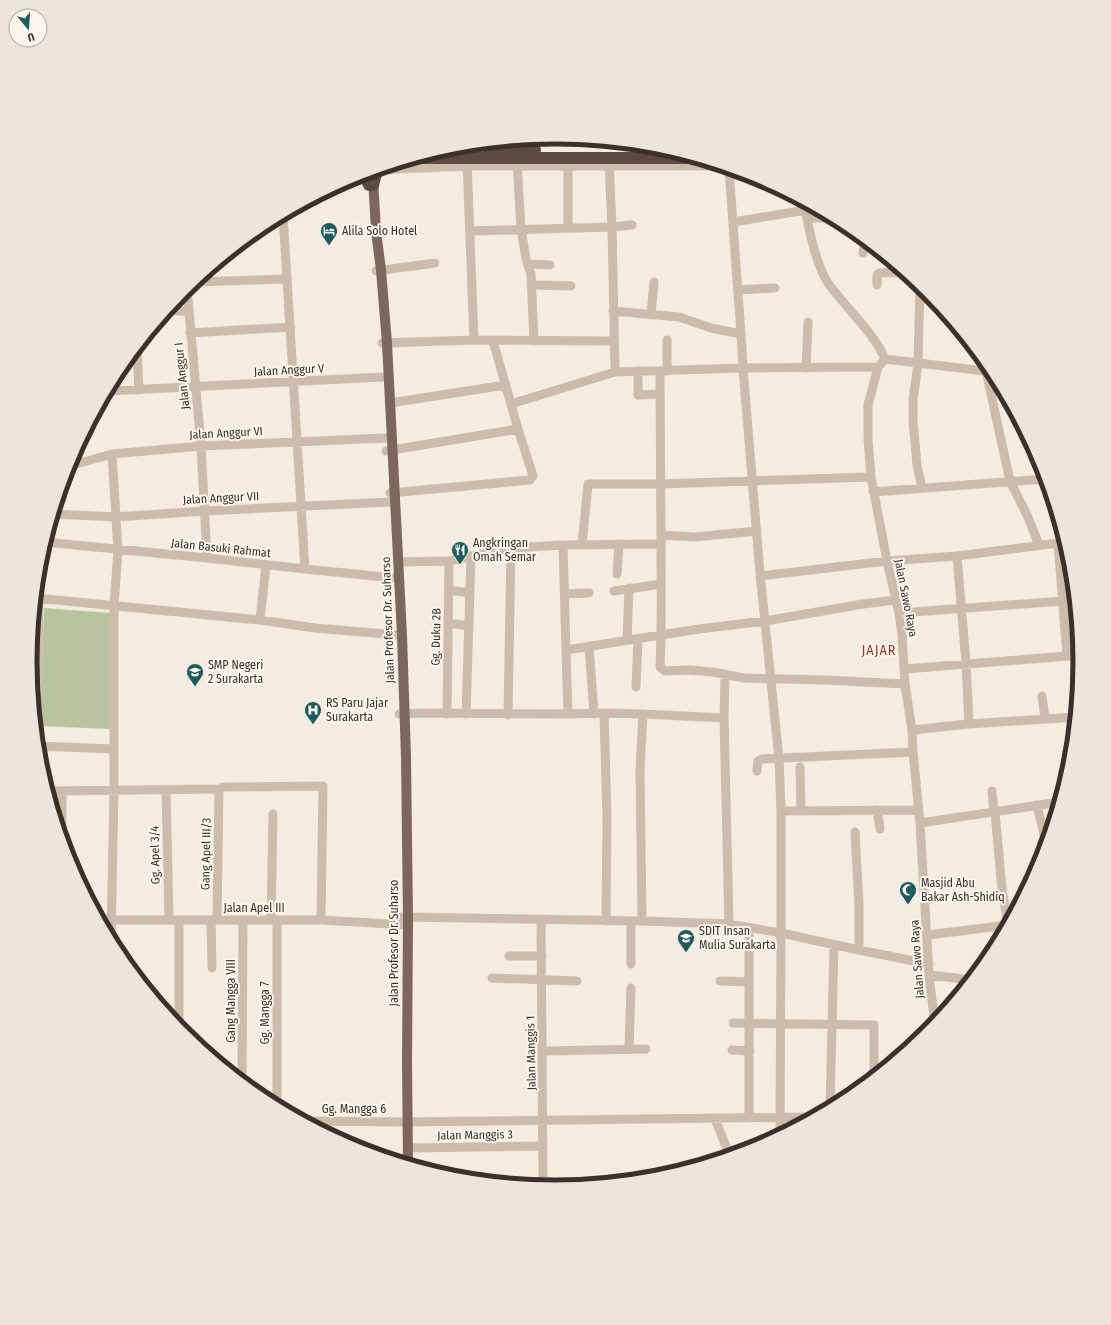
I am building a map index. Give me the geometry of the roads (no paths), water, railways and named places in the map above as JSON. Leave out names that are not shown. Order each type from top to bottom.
[{"type":"highway","points":[[507,146],[562,144]]},
{"type":"highway","points":[[596,146],[609,158],[686,161]]},
{"type":"highway","points":[[432,159],[467,162],[568,162],[648,152]]},
{"type":"highway","points":[[371,185],[374,177]]},
{"type":"highway","points":[[367,179],[371,185]]},
{"type":"main road","name":"Jalan Profesor Dr. Suharso","points":[[371,185],[372,178]]},
{"type":"main road","name":"Jalan Profesor Dr. Suharso","points":[[369,179],[376,231],[390,403],[389,451],[396,562],[397,636],[401,714]]},
{"type":"main road","name":"Jalan Profesor Dr. Suharso","points":[[384,343],[383,378],[386,438],[389,451]]},
{"type":"main road","name":"Jalan Profesor Dr. Suharso","points":[[396,578],[401,714],[405,921],[404,1158]]},
{"type":"main road","name":"Jalan Profesor Dr. Suharso","points":[[405,1122],[408,1159]]},
{"type":"street","points":[[609,158],[612,227],[614,372]]},
{"type":"street","points":[[403,168],[467,162],[474,340]]},
{"type":"street","points":[[517,162],[521,230],[526,259],[529,264],[531,274],[534,341]]},
{"type":"street","points":[[568,162],[568,228]]},
{"type":"street","points":[[729,175],[760,576],[779,758],[781,811],[780,1130]]},
{"type":"street","points":[[733,222],[806,210],[815,249],[828,282],[878,346],[885,359],[984,370]]},
{"type":"street","points":[[283,221],[305,569]]},
{"type":"street","points":[[470,231],[612,227],[632,225]]},
{"type":"street","points":[[863,253],[864,246]]},
{"type":"street","points":[[378,270],[436,263]]},
{"type":"street","points":[[529,264],[550,265]]},
{"type":"street","points":[[877,285],[877,275],[879,273],[896,272]]},
{"type":"street","points":[[205,282],[287,279]]},
{"type":"street","points":[[651,315],[654,282]]},
{"type":"street","points":[[532,285],[571,286]]},
{"type":"street","points":[[738,290],[775,288]]},
{"type":"street","points":[[920,294],[918,364],[913,399],[913,420],[917,465],[922,488]]},
{"type":"street","name":"Jalan Anggur I","points":[[188,297],[201,446],[207,558]]},
{"type":"street","points":[[175,311],[189,311]]},
{"type":"street","points":[[613,311],[679,317],[711,328],[741,334]]},
{"type":"street","points":[[806,368],[808,322]]},
{"type":"street","points":[[190,333],[291,327]]},
{"type":"street","points":[[384,343],[474,340],[613,341]]},
{"type":"street","points":[[667,340],[660,394],[662,635],[660,667],[665,671],[688,670],[713,672],[744,678],[905,684]]},
{"type":"street","points":[[389,451],[518,428],[493,341]]},
{"type":"street","points":[[137,356],[139,390]]},
{"type":"street","name":"Jalan Sawo Raya","points":[[885,359],[878,367],[868,405],[868,439],[873,492],[886,561],[899,613],[902,634],[905,684],[912,730],[919,810],[928,935],[929,975],[934,1016]]},
{"type":"street","points":[[511,404],[614,372],[743,368],[878,367]]},
{"type":"street","points":[[638,371],[638,395],[660,394]]},
{"type":"street","name":"Jalan Anggur V","points":[[114,391],[294,381],[383,378]]},
{"type":"street","points":[[992,382],[1010,481],[1028,517],[1039,545]]},
{"type":"street","points":[[390,403],[506,385]]},
{"type":"street","name":"Jalan Anggur VII","points":[[59,514],[115,517],[302,506],[530,480],[533,476],[518,428]]},
{"type":"street","name":"Jalan Anggur VI","points":[[76,464],[112,454],[201,446],[386,438]]},
{"type":"street","points":[[111,930],[114,790],[114,606],[118,550],[112,454]]},
{"type":"street","points":[[582,544],[588,484],[660,484],[871,476]]},
{"type":"street","points":[[873,492],[1040,479]]},
{"type":"street","points":[[396,562],[449,561],[511,548],[582,544],[619,544],[757,531]]},
{"type":"street","name":"Jalan Basuki Rahmat","points":[[51,543],[396,578]]},
{"type":"street","points":[[760,576],[886,561],[957,556],[1060,543]]},
{"type":"street","points":[[617,574],[619,544]]},
{"type":"street","points":[[563,545],[568,714]]},
{"type":"street","points":[[508,714],[511,548]]},
{"type":"street","points":[[1062,553],[1063,601],[1067,656]]},
{"type":"street","points":[[466,714],[472,556]]},
{"type":"street","points":[[957,556],[966,664],[969,724]]},
{"type":"street","name":"Gg. Duku 2B","points":[[447,714],[449,561]]},
{"type":"street","points":[[260,620],[266,565]]},
{"type":"street","points":[[614,591],[661,584]]},
{"type":"street","points":[[627,640],[629,588]]},
{"type":"street","points":[[449,590],[470,593]]},
{"type":"street","points":[[565,594],[589,593]]},
{"type":"street","points":[[41,598],[260,620],[315,628],[397,636]]},
{"type":"street","points":[[566,650],[896,600]]},
{"type":"street","points":[[899,613],[1063,601]]},
{"type":"street","points":[[448,623],[469,626]]},
{"type":"street","points":[[636,687],[638,638]]},
{"type":"street","points":[[37,676],[38,639]]},
{"type":"street","points":[[589,646],[594,714]]},
{"type":"street","points":[[905,668],[1074,655]]},
{"type":"street","points":[[726,675],[724,718],[729,924]]},
{"type":"street","points":[[1042,696],[1045,719]]},
{"type":"street","points":[[401,714],[604,713],[724,718]]},
{"type":"street","points":[[604,713],[607,817],[606,921]]},
{"type":"street","points":[[642,921],[640,769],[644,714]]},
{"type":"street","points":[[912,730],[969,724],[1071,718]]},
{"type":"street","points":[[44,746],[113,749]]},
{"type":"street","points":[[757,771],[759,759],[913,752]]},
{"type":"street","points":[[800,767],[801,811]]},
{"type":"street","points":[[54,791],[219,789],[223,786],[323,786],[321,920]]},
{"type":"street","name":"Gang Apel III/3","points":[[212,968],[219,789]]},
{"type":"street","name":"Gg. Apel 3/4","points":[[166,790],[169,920]]},
{"type":"street","points":[[62,791],[62,819]]},
{"type":"street","points":[[992,791],[1002,889],[1007,918]]},
{"type":"street","points":[[920,823],[1054,803]]},
{"type":"street","points":[[1037,805],[1044,835]]},
{"type":"street","points":[[877,810],[880,829]]},
{"type":"street","points":[[781,811],[919,810]]},
{"type":"street","name":"Gg. Mangga 7","points":[[272,814],[277,1100]]},
{"type":"street","points":[[855,832],[859,906],[858,950]]},
{"type":"street","name":"Jalan Apel III","points":[[105,920],[541,920],[729,924],[781,933],[929,964]]},
{"type":"street","points":[[179,920],[179,1018]]},
{"type":"street","name":"Gang Mangga VIII","points":[[242,1076],[243,920]]},
{"type":"street","name":"Jalan Manggis 1","points":[[541,920],[543,1181]]},
{"type":"street","points":[[631,921],[631,964]]},
{"type":"street","points":[[928,935],[1003,926]]},
{"type":"street","points":[[749,1118],[750,928]]},
{"type":"street","points":[[830,1103],[834,945]]},
{"type":"street","points":[[508,956],[542,956]]},
{"type":"street","points":[[929,975],[965,980]]},
{"type":"street","points":[[492,978],[577,980]]},
{"type":"street","points":[[720,981],[749,982]]},
{"type":"street","points":[[629,1049],[631,988]]},
{"type":"street","points":[[734,1023],[874,1025],[874,1071]]},
{"type":"street","points":[[542,1051],[646,1049]]},
{"type":"street","points":[[732,1050],[750,1051]]},
{"type":"street","name":"Gg. Mangga 6","points":[[313,1121],[405,1122],[806,1117]]},
{"type":"street","points":[[715,1119],[728,1151]]},
{"type":"street","points":[[324,1121],[324,1127]]},
{"type":"street","name":"Jalan Manggis 3","points":[[408,1148],[543,1146]]},
{"type":"place","name":"Alila Solo Hotel","points":[[329,246]]},
{"type":"place","name":"Angkringan Omah Semar","points":[[460,565]]},
{"type":"place","name":"SMP Negeri 2 Surakarta","points":[[195,687]]},
{"type":"place","name":"RS Paru Jajar Surakarta","points":[[313,725]]},
{"type":"place","name":"Masjid Abu Bakar Ash-Shidiq","points":[[908,905]]},
{"type":"place","name":"SDIT Insan Mulia Surakarta","points":[[686,953]]},
{"type":"district","name":"JAJAR","points":[[879,650]]}]
